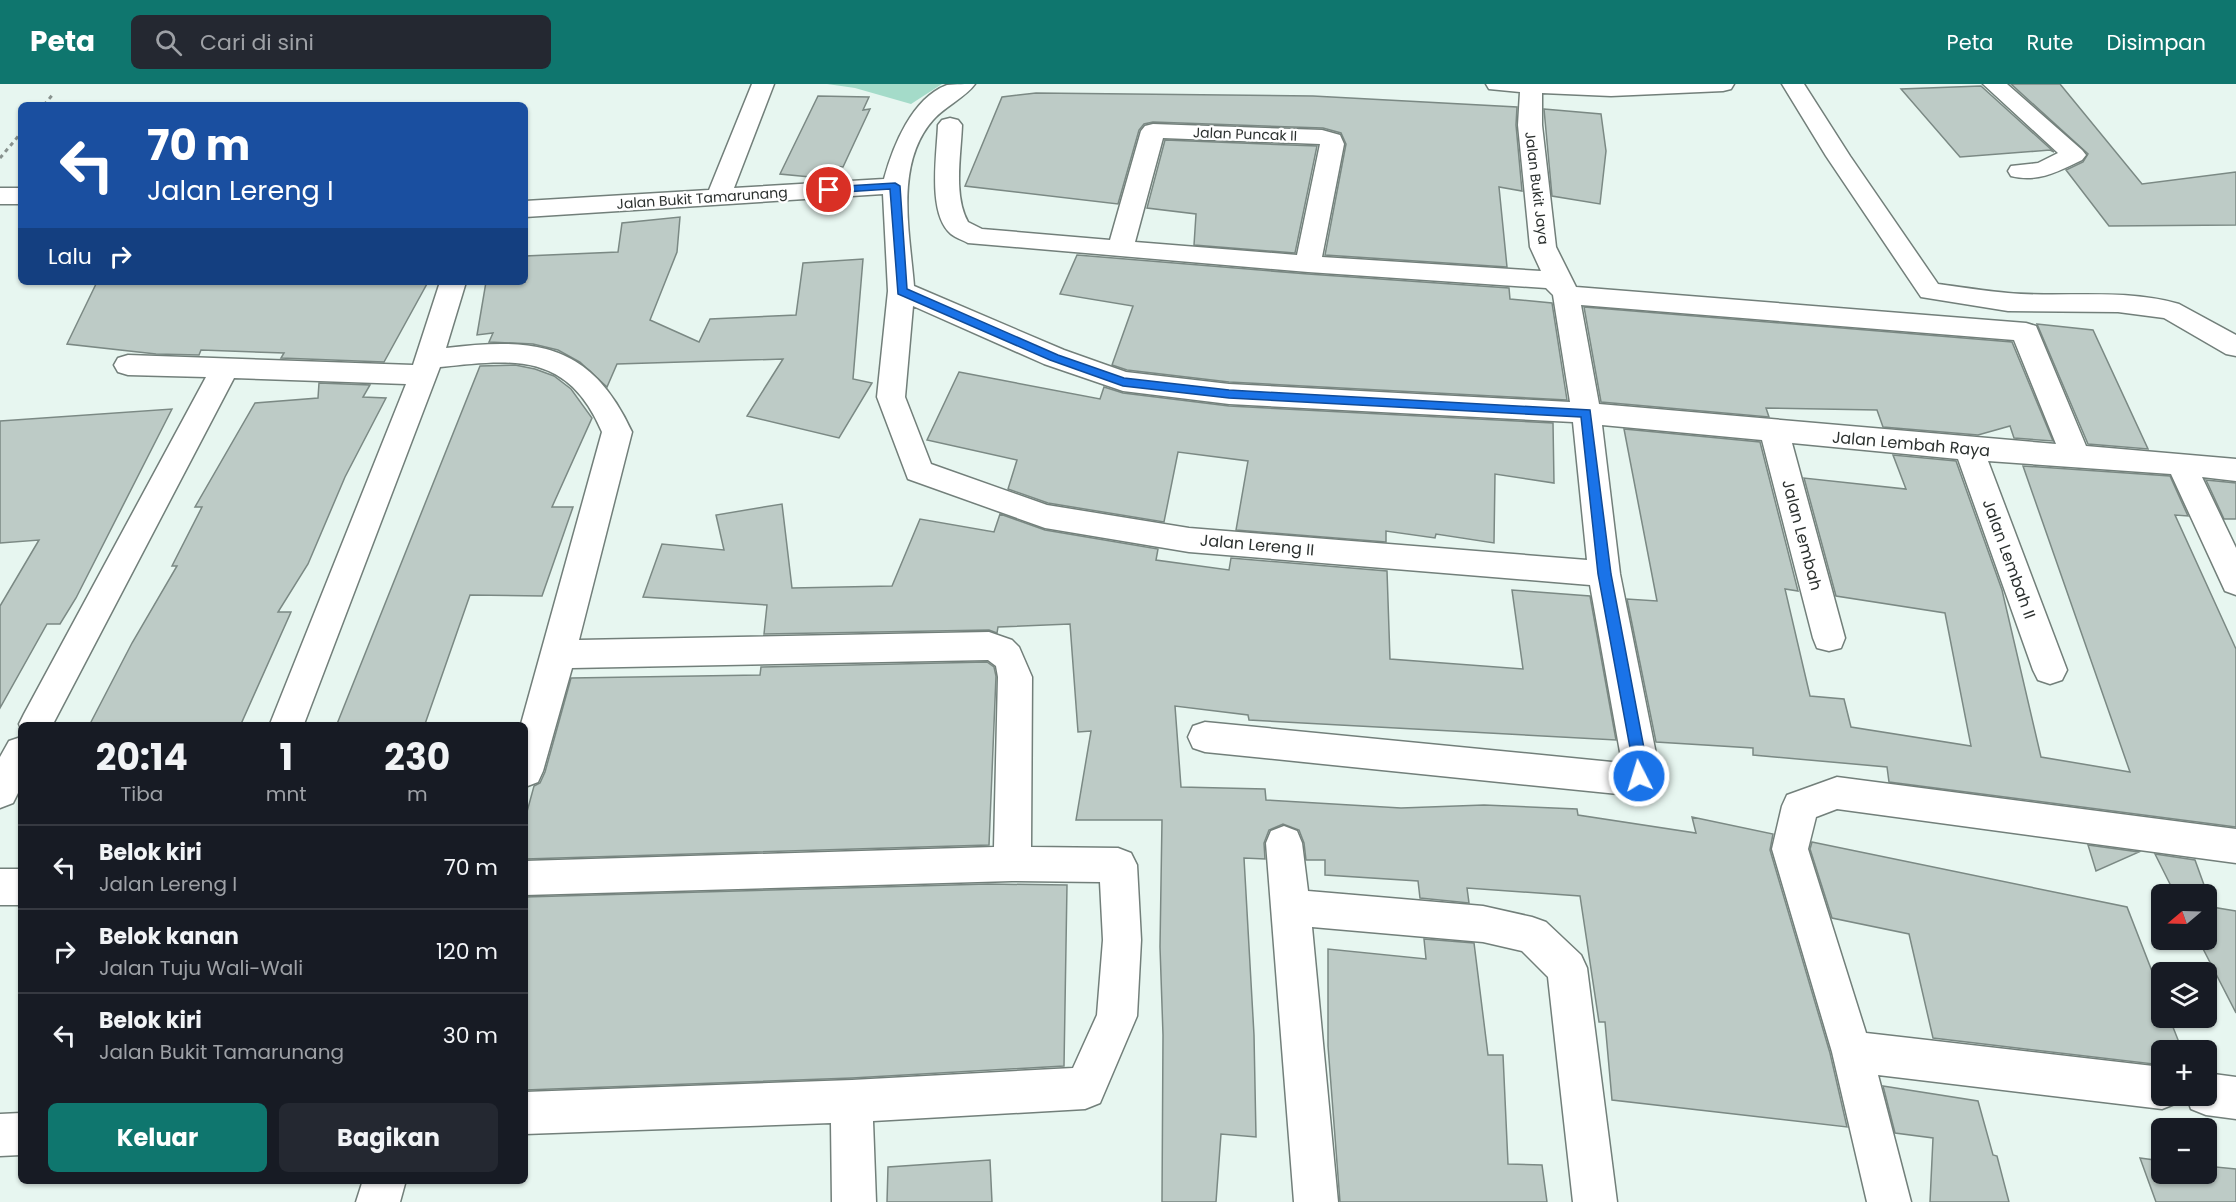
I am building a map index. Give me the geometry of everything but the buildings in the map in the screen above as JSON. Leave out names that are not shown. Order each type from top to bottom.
[{"type":"street","points":[[719,196],[763,84]]},
{"type":"street","points":[[902,291],[895,186],[904,147],[918,123],[939,99],[964,84]]},
{"type":"street","points":[[1497,84],[1611,89],[1723,84]]},
{"type":"street","points":[[1793,84],[1838,156],[1930,291],[2008,302],[2118,303],[2170,310],[2236,347]]},
{"type":"street","points":[[1994,84],[2074,155],[2043,170],[2020,171]]},
{"type":"street","name":"Jalan Bukit Jaya","points":[[1204,737],[1628,779],[1639,776],[1640,764],[1604,574],[1586,413],[1565,291],[1543,247],[1530,125],[1531,86]]},
{"type":"street","points":[[950,125],[949,192],[952,216],[958,228],[976,237],[1308,264],[1551,280],[1565,291],[2026,334],[2075,456]]},
{"type":"street","name":"Jalan Puncak II","points":[[1120,248],[1153,131],[1322,137],[1332,140],[1332,144],[1308,264]]},
{"type":"street","name":"Jalan Bukit Tamarunang","points":[[528,209],[895,186]]},
{"type":"street","points":[[0,196],[18,196]]},
{"type":"street","points":[[288,722],[426,367],[452,285]]},
{"type":"street","name":"Jalan Lembah Raya","points":[[902,291],[1054,357],[1123,381],[1229,394],[1586,413],[1774,432],[2236,470]]},
{"type":"street","name":"Jalan Lereng II","points":[[902,291],[891,397],[919,471],[1046,516],[1189,540],[1604,574]]},
{"type":"street","points":[[128,365],[224,370],[426,367],[498,353],[540,356],[585,382],[595,392],[611,416],[617,432],[559,654],[528,761]]},
{"type":"street","points":[[37,722],[224,370]]},
{"type":"street","name":"Jalan Lembah","points":[[1774,432],[1829,638]]},
{"type":"street","name":"Jalan Lembah II","points":[[1969,449],[2050,670]]},
{"type":"street","points":[[2181,464],[2236,582]]},
{"type":"street","points":[[559,654],[989,646],[999,648],[1006,652],[1016,677],[1012,864]]},
{"type":"street","points":[[0,792],[18,759]]},
{"type":"street","points":[[1889,1202],[1852,1052],[1790,849],[1800,806],[1837,793],[2236,846]]},
{"type":"street","points":[[1284,843],[1316,1202]]},
{"type":"street","points":[[528,878],[1012,864],[1118,865],[1122,940],[1117,1016],[1085,1088],[852,1101],[528,1113]]},
{"type":"street","points":[[0,887],[18,887]]},
{"type":"street","points":[[1291,907],[1483,924],[1532,935],[1567,968],[1595,1202]]},
{"type":"street","points":[[1852,1052],[2151,1087]]},
{"type":"street","points":[[2217,1095],[2236,1098]]},
{"type":"street","points":[[852,1101],[854,1202]]},
{"type":"street","points":[[0,1135],[18,1134]]},
{"type":"street","points":[[378,1202],[384,1184]]},
{"type":"path","points":[[46,102],[54,93]]},
{"type":"path","points":[[0,158],[18,137]]},
{"type":"green space","points":[[827,84],[942,84],[911,104],[855,88]]},
{"type":"route","points":[[829,190],[895,186],[902,291],[995,333],[1123,381],[1229,394],[1586,413],[1604,574],[1640,764],[1639,776]]}]
